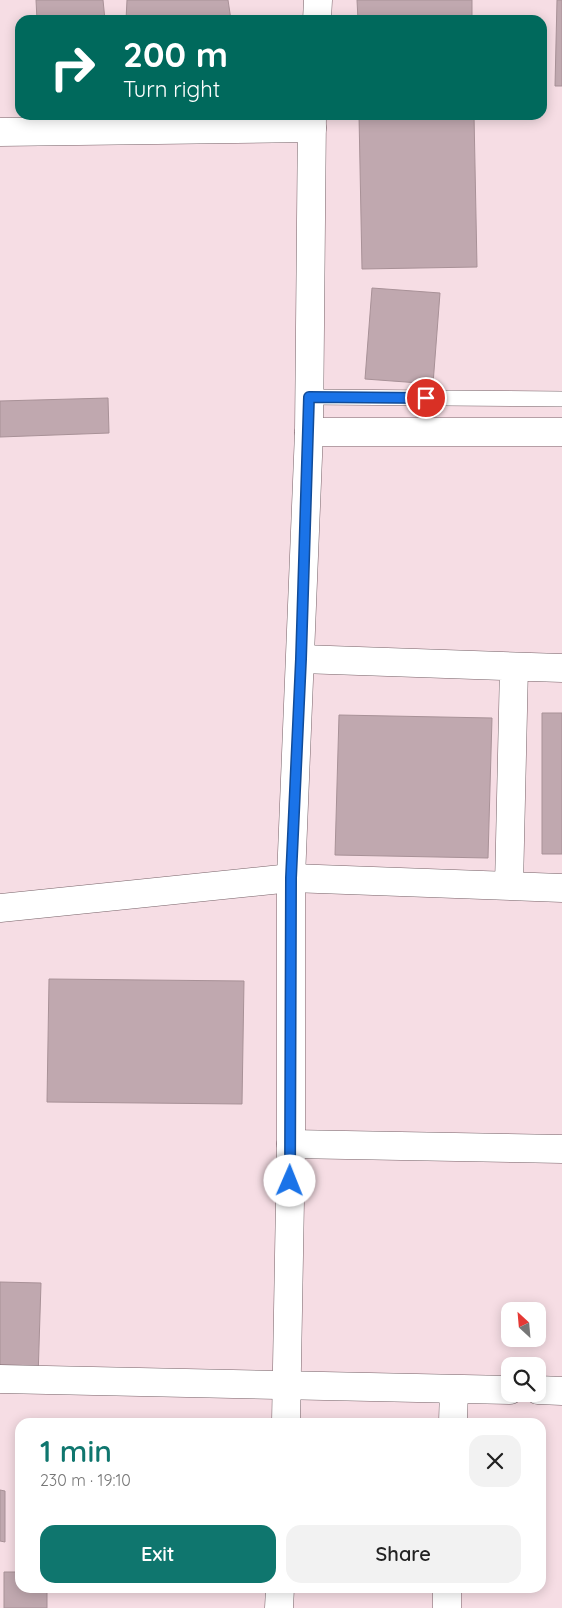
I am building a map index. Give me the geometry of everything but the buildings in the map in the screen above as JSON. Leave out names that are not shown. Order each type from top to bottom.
[{"type":"street","points":[[317,15],[318,0]]},
{"type":"street","points":[[0,132],[312,122],[309,432],[291,878],[291,1144],[286,1418]]},
{"type":"street","points":[[309,432],[562,432]]},
{"type":"street","points":[[301,659],[562,668]]},
{"type":"street","points":[[509,886],[514,667]]},
{"type":"street","points":[[0,908],[291,878],[562,888]]},
{"type":"street","points":[[291,1144],[562,1149]]},
{"type":"street","points":[[0,1378],[501,1390]]},
{"type":"street","points":[[453,1418],[454,1389]]},
{"type":"street","points":[[546,1390],[562,1391]]},
{"type":"street","points":[[279,1608],[280,1593]]},
{"type":"street","points":[[447,1593],[447,1608]]},
{"type":"lane","points":[[309,397],[562,398]]},
{"type":"route","points":[[290,1181],[291,878],[301,659],[309,397],[426,398]]}]
